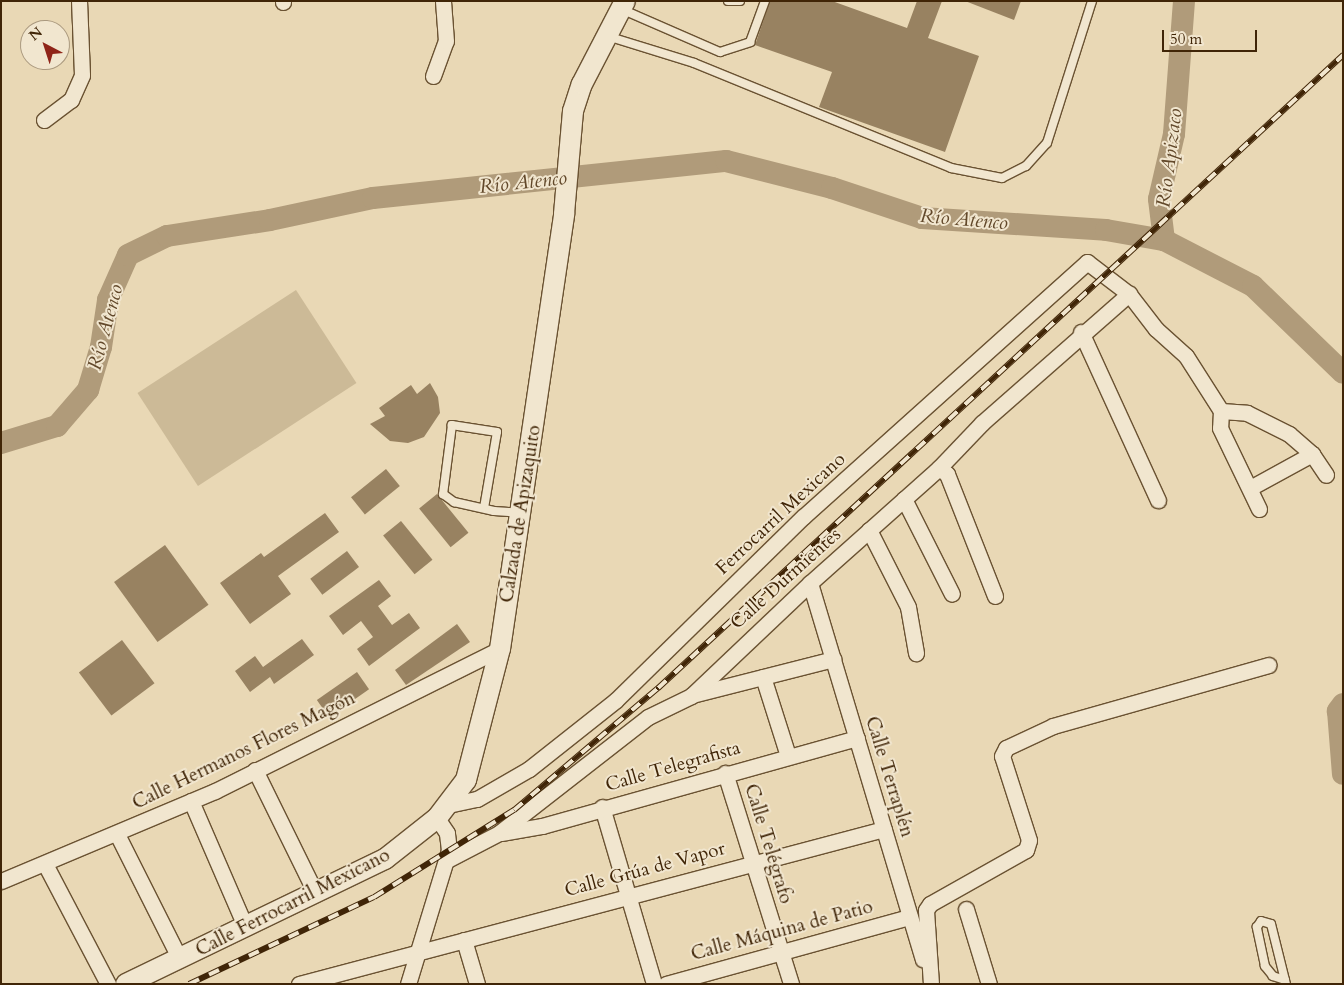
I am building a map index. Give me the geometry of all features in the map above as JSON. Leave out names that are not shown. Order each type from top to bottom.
[{"type":"main road","name":"Calzada de Apizaquito","points":[[442,812],[471,767],[500,649],[522,514],[564,214],[568,136],[582,84],[623,5]]},
{"type":"main road","name":"Calle Ferrocarril Mexicano","points":[[126,984],[246,928],[385,859],[442,812]]},
{"type":"street","points":[[44,120],[71,100],[82,75],[79,1]]},
{"type":"street","points":[[433,76],[446,41],[443,1]]},
{"type":"street","name":"Ferrocarril Mexicano","points":[[442,812],[477,799],[529,769],[616,700],[804,517],[1080,266],[1092,264],[1129,294],[1156,329],[1186,356],[1221,411]]},
{"type":"street","name":"Calle Durmientes","points":[[447,860],[500,833],[648,717],[691,696],[810,582],[939,468],[982,423],[1081,332],[1129,294]]},
{"type":"street","points":[[1081,332],[1158,500]]},
{"type":"street","points":[[1259,509],[1220,428],[1221,411],[1260,417],[1312,454],[1326,475]]},
{"type":"street","points":[[1250,488],[1312,454]]},
{"type":"street","points":[[939,468],[947,474],[995,596]]},
{"type":"street","points":[[904,499],[952,594]]},
{"type":"street","points":[[869,530],[908,607],[916,653]]},
{"type":"street","name":"Calle Terraplén","points":[[810,582],[931,984]]},
{"type":"street","name":"Calle Hermanos Flores Magón","points":[[1,881],[118,834],[191,801],[500,649]]},
{"type":"street","points":[[691,696],[833,659]]},
{"type":"street","points":[[931,984],[926,910],[930,904],[1026,850],[1030,840],[1002,756],[1006,748],[1054,726],[1268,665]]},
{"type":"street","points":[[763,677],[788,756]]},
{"type":"street","name":"Calle Telegrafista","points":[[500,833],[542,826],[726,773],[857,738]]},
{"type":"street","points":[[256,770],[316,894]]},
{"type":"street","name":"Calle Telégrafo","points":[[726,773],[791,984]]},
{"type":"street","points":[[191,801],[246,928]]},
{"type":"street","points":[[602,808],[654,984]]},
{"type":"street","points":[[408,984],[447,860],[447,833],[442,812]]},
{"type":"street","name":"Calle Grúa de Vapor","points":[[299,984],[753,861],[884,829]]},
{"type":"street","points":[[118,834],[180,959]]},
{"type":"street","points":[[45,864],[108,984]]},
{"type":"street","points":[[966,909],[989,984]]},
{"type":"street","name":"Calle Máquina de Patio","points":[[666,984],[910,917]]},
{"type":"street","points":[[464,940],[477,984]]},
{"type":"lane","points":[[728,1],[740,1]]},
{"type":"lane","points":[[623,5],[720,52],[750,42],[765,1]]},
{"type":"lane","points":[[607,36],[694,63],[951,168],[1002,178],[1026,166],[1047,143],[1092,1]]},
{"type":"lane","points":[[484,508],[497,432],[452,425],[443,494],[454,502],[484,508],[522,514]]},
{"type":"lane","points":[[1266,920],[1285,982],[1268,971],[1260,948],[1257,927],[1266,920]]},
{"type":"lane","points":[[1260,948],[1276,948]]},
{"type":"shaded area","points":[[296,290],[356,383],[198,486],[137,393]]},
{"type":"building","points":[[770,1],[832,1],[907,28],[917,1],[942,1],[928,38],[979,56],[945,152],[819,107],[832,72],[755,45]]},
{"type":"building","points":[[965,1],[1021,1],[1014,20]]},
{"type":"building","points":[[430,383],[438,397],[440,413],[424,437],[408,443],[390,441],[370,424],[385,416],[379,408],[411,385],[417,394]]},
{"type":"building","points":[[386,469],[400,486],[365,514],[351,497]]},
{"type":"building","points":[[437,494],[468,533],[451,547],[419,508]]},
{"type":"building","points":[[325,513],[339,532],[278,576],[291,594],[250,624],[220,583],[261,553],[264,557]]},
{"type":"building","points":[[401,521],[432,560],[415,574],[383,535]]},
{"type":"building","points":[[165,545],[208,605],[158,642],[114,582]]},
{"type":"building","points":[[347,551],[359,567],[322,595],[310,579]]},
{"type":"building","points":[[379,580],[391,596],[378,606],[392,625],[409,613],[420,628],[369,666],[357,649],[373,637],[361,621],[343,635],[329,616]]},
{"type":"building","points":[[457,624],[470,642],[406,685],[395,670]]},
{"type":"building","points":[[302,639],[314,655],[274,684],[270,677],[250,692],[235,671],[255,656],[263,667]]},
{"type":"building","points":[[122,640],[154,683],[111,716],[79,672]]},
{"type":"building","points":[[357,672],[369,689],[329,717],[317,700]]},
{"type":"waterway","name":"Río Apizaco","points":[[1164,240],[1159,199],[1174,134],[1184,1]]},
{"type":"waterway","name":"Río Atenco","points":[[1,443],[57,426],[88,390],[101,347],[108,300],[128,255],[167,236],[270,220],[373,198],[726,161],[832,188],[922,218],[1106,230],[1164,240],[1253,286],[1343,373]]},
{"type":"waterway","name":"Río Apizaco","points":[[1343,704],[1338,711],[1343,774]]},
{"type":"railway","points":[[189,984],[374,897],[514,810],[658,688],[1343,55]]}]
